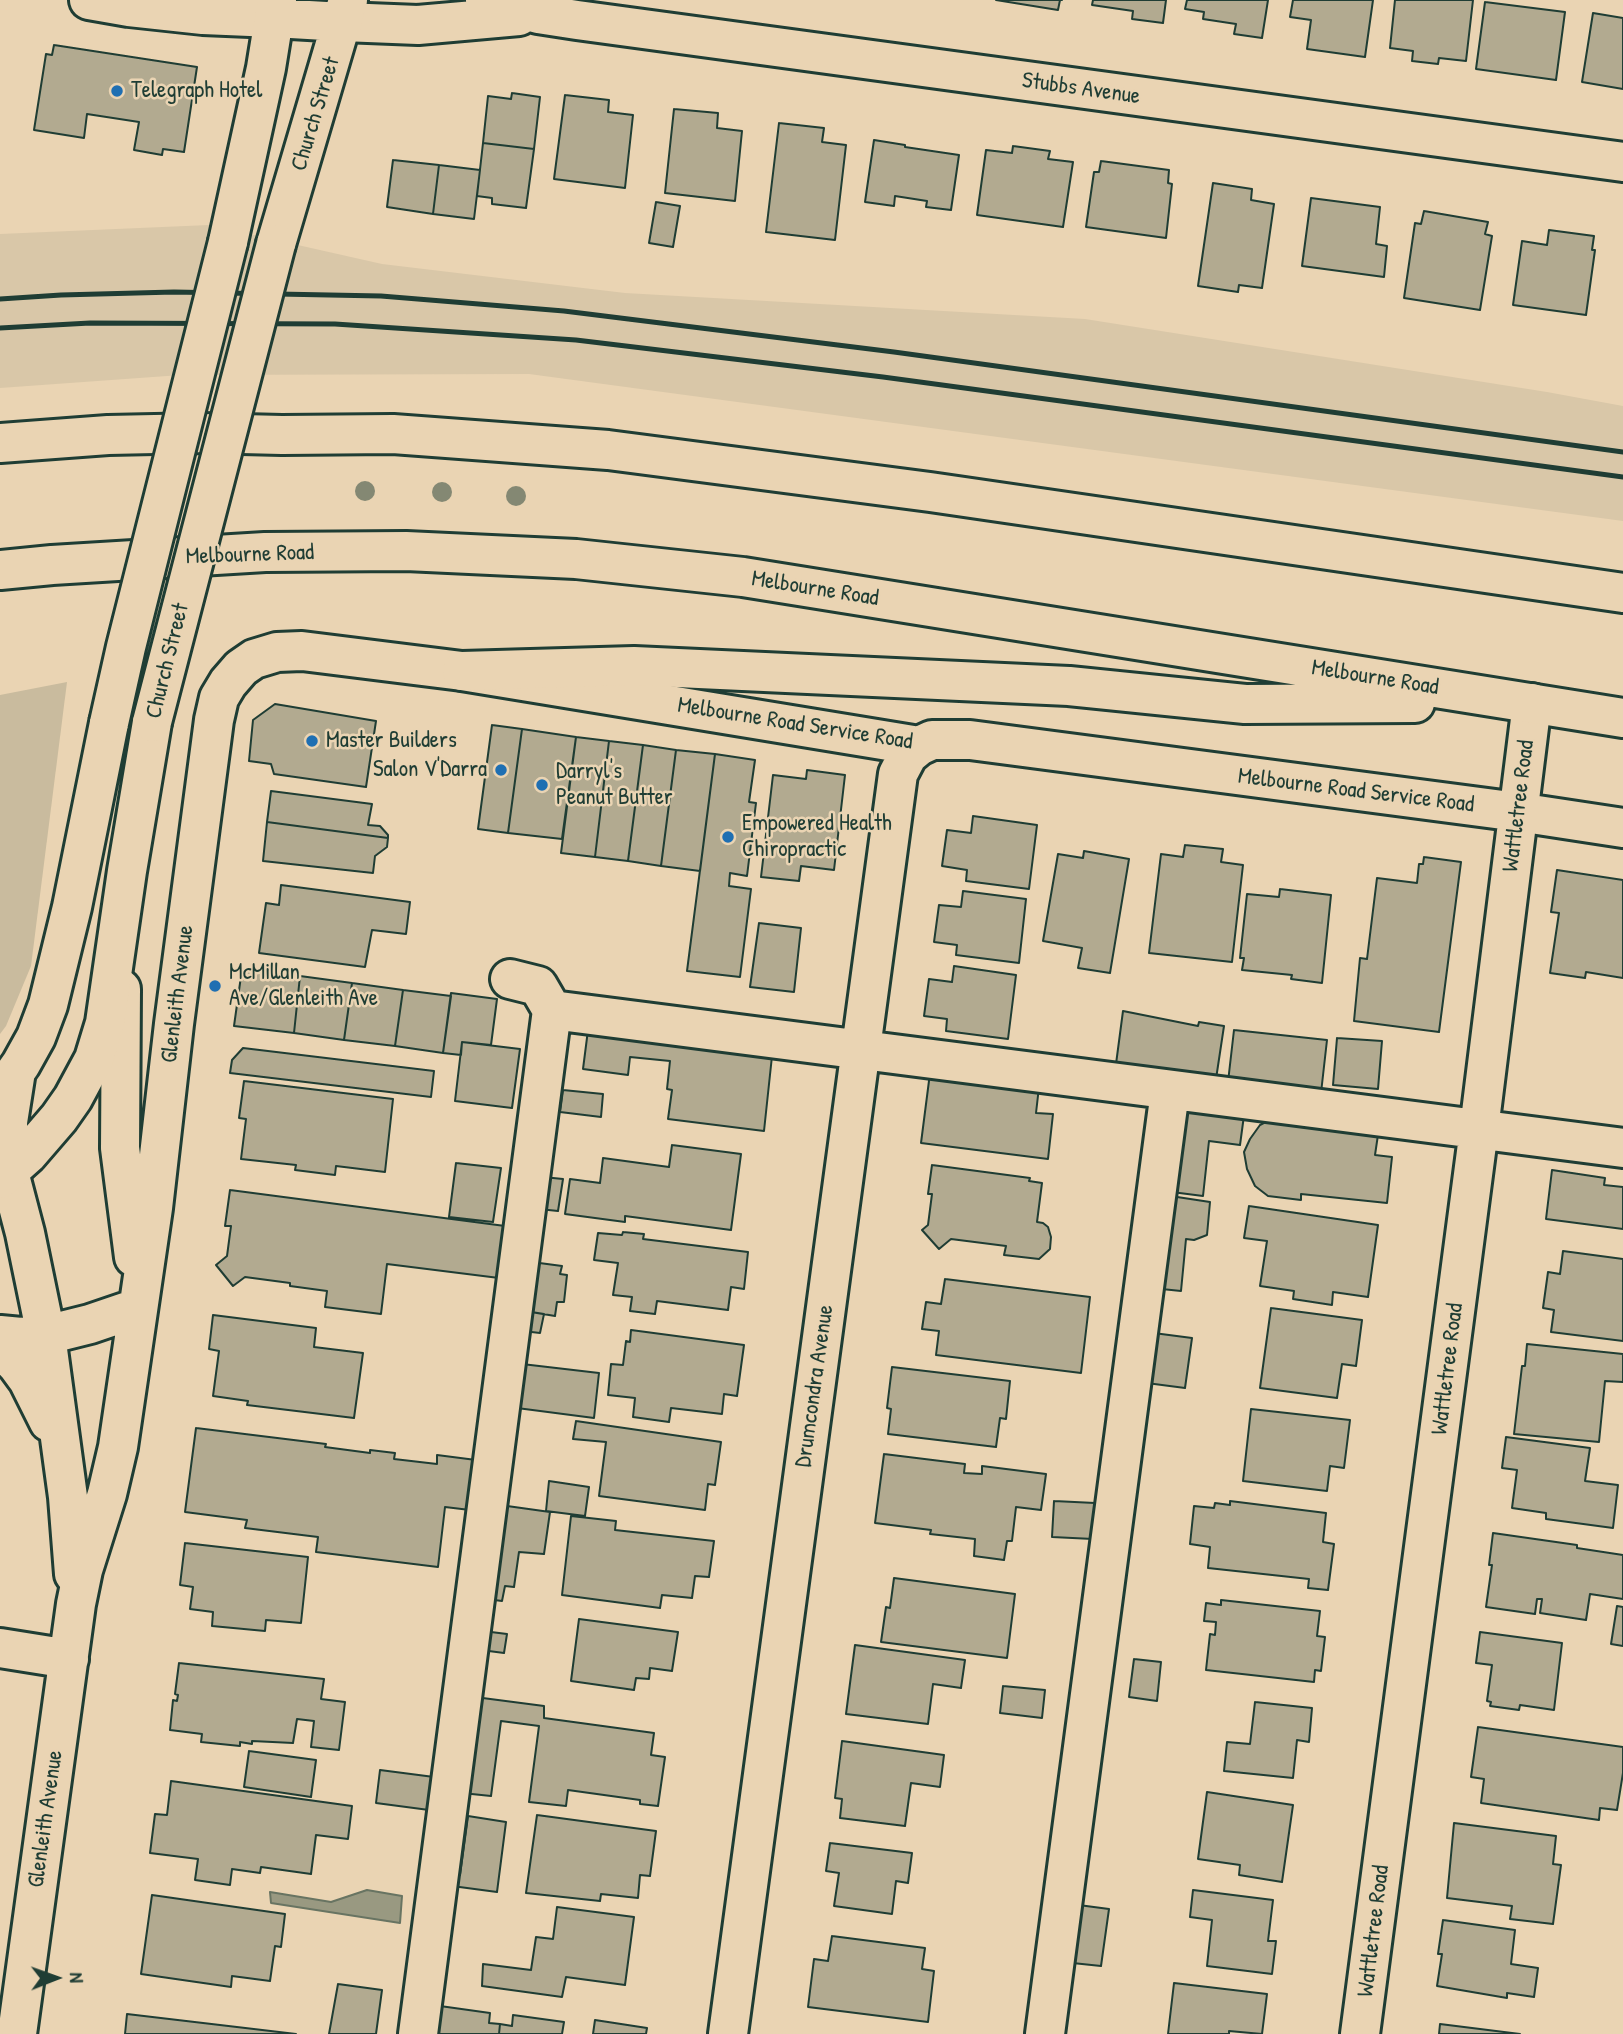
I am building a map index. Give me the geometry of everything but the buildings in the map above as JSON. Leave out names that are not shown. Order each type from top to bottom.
[{"type":"main road","name":"Stubbs Avenue","points":[[89,0],[203,15],[275,9],[346,11],[418,25],[538,14]]},
{"type":"main road","name":"Stubbs Avenue","points":[[485,0],[538,14],[1623,162]]},
{"type":"main road","name":"Church Street","points":[[8,1082],[36,1037],[58,970],[129,634],[228,242],[266,68],[275,9]]},
{"type":"main road","name":"Church Street","points":[[5,1176],[59,1118],[73,1098],[94,1059],[105,1023],[152,722],[276,244],[346,11]]},
{"type":"main road","points":[[0,443],[108,435],[188,433],[393,434],[595,449],[917,490],[1623,593]]},
{"type":"main road","name":"Melbourne Road","points":[[0,570],[291,552],[406,551],[576,559],[743,577],[1623,718]]},
{"type":"main road","points":[[0,579],[52,565]]},
{"type":"main road","name":"Melbourne Road Service Road","points":[[228,683],[241,668],[254,659],[276,652],[295,650],[461,671],[919,746],[940,738],[970,740],[1623,828]]},
{"type":"main road","points":[[461,671],[634,666],[1069,686],[1245,704],[1532,704]]},
{"type":"main road","name":"Glenleith Avenue","points":[[17,2034],[15,1926],[69,1659],[83,1570],[113,1473],[153,1208],[214,720],[219,698],[228,683]]},
{"type":"main road","name":"Wattletree Road","points":[[1360,2034],[1532,704]]},
{"type":"main road","name":"Drumcondra Avenue","points":[[729,2034],[898,774],[908,755],[919,746]]},
{"type":"main road","name":"Glenleith Avenue","points":[[127,871],[121,995],[120,1148],[136,1272],[137,1308]]},
{"type":"main road","points":[[418,2034],[552,1010],[538,986],[510,979]]},
{"type":"main road","points":[[552,1010],[1623,1148]]},
{"type":"main road","name":"Glenleith Avenue","points":[[8,1082],[5,1176],[25,1233],[46,1335],[65,1470],[76,1604]]},
{"type":"main road","points":[[1045,2034],[1170,1091]]},
{"type":"main road","points":[[0,1335],[46,1335],[137,1308]]},
{"type":"main road","points":[[0,1348],[18,1364],[43,1407],[65,1470]]},
{"type":"main road","points":[[0,1648],[69,1659]]},
{"type":"shaded area","points":[[209,225],[382,264],[625,293],[1085,319],[1623,406],[1623,521],[529,374],[181,375],[0,388],[0,234]]},
{"type":"shaded area","points":[[67,682],[31,966],[6,1026],[0,1034],[0,695]]},
{"type":"shaded area","points":[[367,1890],[402,1896],[400,1923],[271,1903],[270,1892],[331,1902]]},
{"type":"railway","points":[[0,299],[174,292],[381,296],[564,311],[894,352],[1623,452]]},
{"type":"railway","points":[[0,328],[90,323],[335,324],[576,340],[883,377],[1623,477]]},
{"type":"place","name":"Telegraph Hotel","points":[[117,91]]},
{"type":"place","name":"Master Builders","points":[[312,741]]},
{"type":"place","name":"Salon V'Darra","points":[[501,770]]},
{"type":"place","name":"Darryl's Peanut Butter","points":[[542,785]]},
{"type":"place","name":"Empowered Health Chiropractic","points":[[728,837]]},
{"type":"place","name":"McMillan Ave/Glenleith Ave","points":[[215,986]]}]
